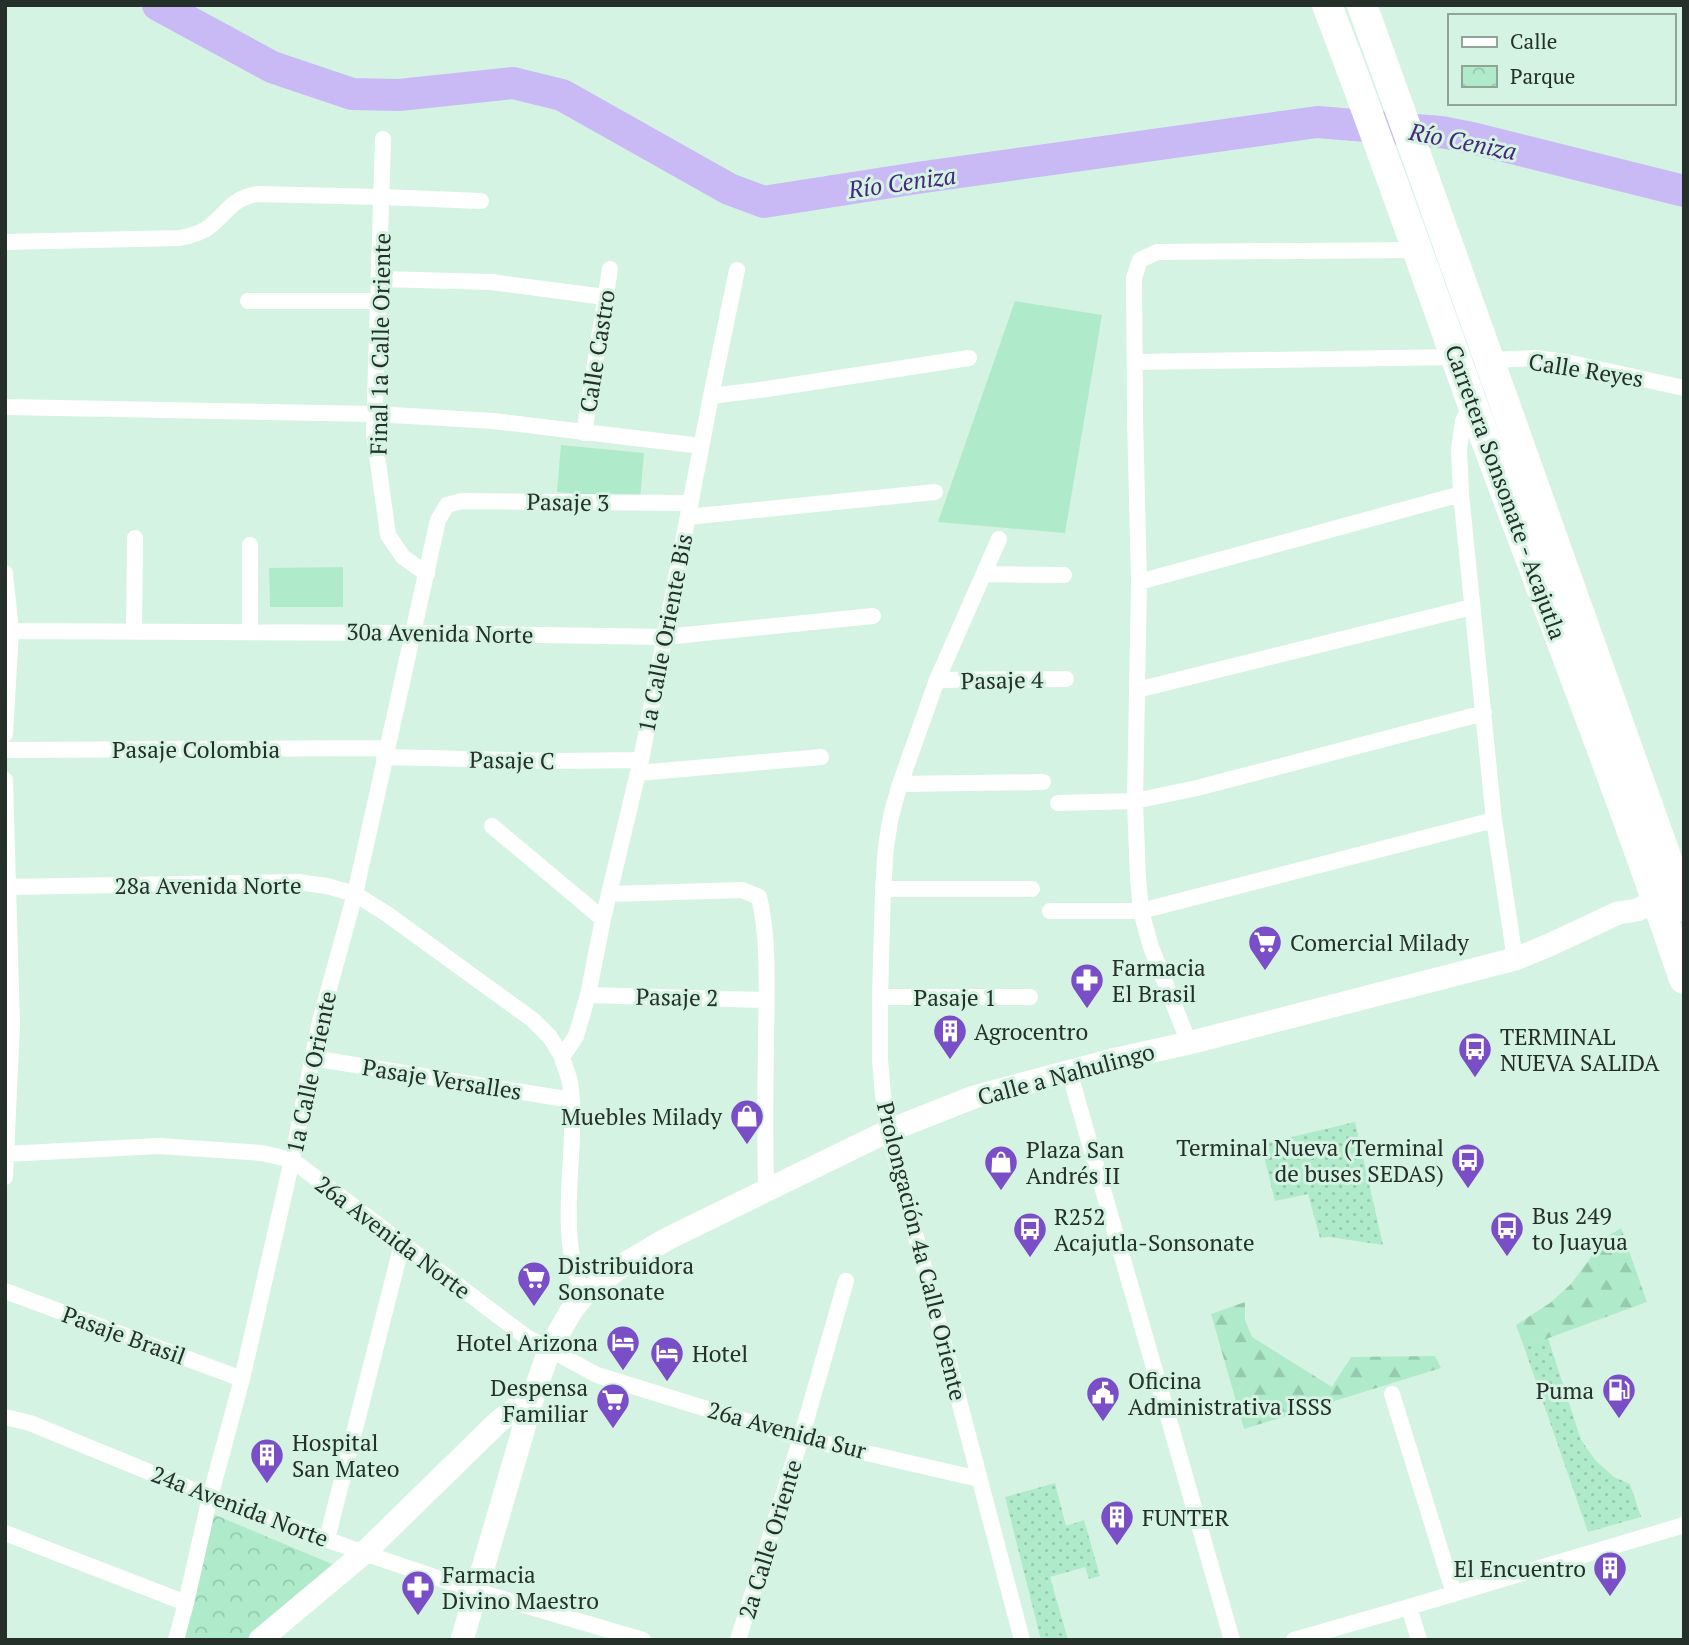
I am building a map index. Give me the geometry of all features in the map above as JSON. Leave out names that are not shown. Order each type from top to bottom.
[{"type":"highway","name":"Carretera Sonsonate - Acajutla","points":[[1327,5],[1472,402],[1673,891]]},
{"type":"highway","name":"Carretera Sonsonate - Acajutla","points":[[1362,5],[1489,360],[1673,891],[1684,979]]},
{"type":"street","name":"Final 1a Calle Oriente","points":[[383,139],[374,434],[388,535],[403,557],[427,574]]},
{"type":"street","points":[[5,243],[180,239],[208,228],[229,206],[242,197],[256,194],[481,201]]},
{"type":"street","points":[[1189,1043],[1152,947],[1141,911],[1138,878],[1135,801],[1139,582],[1135,278],[1140,260],[1157,252],[1416,250]]},
{"type":"street","name":"Calle Castro","points":[[584,433],[610,269]]},
{"type":"street","name":"1a Calle Oriente Bis","points":[[562,1057],[576,1035],[588,995],[639,767],[737,270]]},
{"type":"street","points":[[380,279],[491,282],[605,297]]},
{"type":"street","points":[[248,301],[379,301]]},
{"type":"street","points":[[1136,362],[1456,357]]},
{"type":"street","points":[[711,396],[969,358]]},
{"type":"street","name":"Calle Reyes","points":[[1489,360],[1536,358],[1561,361],[1684,388]]},
{"type":"street","points":[[1472,402],[1463,421],[1459,449],[1461,494],[1494,820],[1515,959]]},
{"type":"street","points":[[5,407],[375,414],[493,421],[701,446]]},
{"type":"street","name":"Pasaje 3","points":[[447,505],[462,501],[690,510],[935,492]]},
{"type":"street","points":[[1139,582],[1461,494]]},
{"type":"street","name":"1a Calle Oriente","points":[[176,1640],[242,1378],[292,1160],[320,1021],[355,894],[438,520],[447,505]]},
{"type":"street","points":[[134,632],[135,538]]},
{"type":"street","name":"Prolongación 4a Calle Oriente","points":[[999,539],[937,680],[900,784],[887,836],[883,888],[880,1060],[888,1130],[1022,1640]]},
{"type":"street","points":[[250,545],[250,632]]},
{"type":"street","points":[[5,573],[8,631],[5,734]]},
{"type":"street","points":[[984,575],[1064,575]]},
{"type":"street","points":[[1137,690],[1472,607]]},
{"type":"street","name":"30a Avenida Norte","points":[[8,631],[414,632],[665,637],[873,617]]},
{"type":"street","name":"Pasaje 4","points":[[937,680],[1066,679]]},
{"type":"street","points":[[1058,803],[1135,801],[1197,788],[1484,713]]},
{"type":"street","name":"Pasaje Colombia","points":[[5,750],[385,752]]},
{"type":"street","name":"Pasaje C","points":[[385,752],[639,767],[821,757]]},
{"type":"street","points":[[5,780],[12,1025],[5,1177]]},
{"type":"street","points":[[900,784],[1043,782]]},
{"type":"street","points":[[1050,911],[1141,911],[1494,820]]},
{"type":"street","points":[[492,826],[603,919]]},
{"type":"street","name":"28a Avenida Norte","points":[[7,887],[298,882],[355,894],[387,914],[533,1020],[550,1037],[562,1057]]},
{"type":"street","points":[[883,888],[1032,889]]},
{"type":"street","points":[[610,894],[742,890],[759,897],[764,917],[766,1000],[766,1191]]},
{"type":"street","name":"Calle a Nahulingo","points":[[462,1640],[532,1401],[555,1341],[571,1311],[584,1295],[623,1265],[667,1239],[888,1130],[974,1097],[1515,959],[1618,913],[1632,898],[1673,891]]},
{"type":"street","name":"Pasaje 2","points":[[588,995],[766,1000]]},
{"type":"street","name":"Pasaje 1","points":[[880,997],[1030,997]]},
{"type":"street","points":[[562,1057],[572,1100],[569,1221],[571,1258],[584,1295]]},
{"type":"street","name":"Pasaje Versalles","points":[[312,1058],[572,1100]]},
{"type":"street","points":[[1069,1071],[1232,1640]]},
{"type":"street","name":"26a Avenida Norte","points":[[6,1154],[159,1146],[262,1153],[292,1160],[525,1336],[555,1341],[597,1375]]},
{"type":"street","points":[[327,1539],[402,1244]]},
{"type":"street","name":"2a Calle Oriente","points":[[738,1640],[801,1438],[846,1281]]},
{"type":"street","name":"Pasaje Brasil","points":[[5,1291],[242,1378]]},
{"type":"street","name":"26a Avenida Sur","points":[[597,1375],[801,1438],[979,1479]]},
{"type":"street","points":[[1392,1394],[1454,1594]]},
{"type":"street","points":[[260,1640],[364,1553],[498,1422],[516,1408],[532,1401]]},
{"type":"street","name":"24a Avenida Norte","points":[[5,1417],[30,1423],[210,1497],[364,1553],[476,1591],[643,1640]]},
{"type":"street","points":[[1294,1640],[1409,1608],[1684,1524]]},
{"type":"street","points":[[5,1533],[186,1603]]},
{"type":"street","points":[[1409,1608],[1419,1640]]},
{"type":"green space","points":[[1015,301],[1102,315],[1065,533],[938,522]]},
{"type":"green space","points":[[561,445],[644,453],[640,499],[557,492]]},
{"type":"green space","points":[[343,567],[343,607],[270,607],[269,568]]},
{"type":"green space","points":[[1355,1122],[1383,1245],[1320,1238],[1308,1194],[1275,1201],[1261,1144]]},
{"type":"green space","points":[[1621,1228],[1647,1302],[1524,1347],[1516,1325],[1550,1303],[1571,1284],[1599,1242]]},
{"type":"green space","points":[[1245,1302],[1245,1320],[1252,1337],[1332,1387],[1351,1357],[1435,1356],[1441,1368],[1244,1429],[1211,1314]]},
{"type":"green space","points":[[1548,1338],[1581,1440],[1596,1461],[1614,1477],[1630,1484],[1641,1517],[1588,1532],[1524,1347]]},
{"type":"green space","points":[[1055,1483],[1066,1526],[1084,1520],[1100,1576],[1089,1579],[1085,1567],[1050,1577],[1068,1640],[1041,1640],[1005,1497]]},
{"type":"green space","points":[[213,1514],[339,1567],[247,1640],[183,1640]]},
{"type":"waterway","name":"Río Ceniza","points":[[158,5],[272,67],[352,94],[399,95],[513,83],[562,95],[729,189],[764,202],[1317,122],[1441,132],[1684,191]]},
{"type":"place","name":"Comercial Milady","points":[[1265,972]]},
{"type":"place","name":"Farmacia El Brasil","points":[[1087,1010]]},
{"type":"place","name":"Agrocentro","points":[[950,1061]]},
{"type":"place","name":"TERMINAL NUEVA SALIDA","points":[[1475,1079]]},
{"type":"place","name":"Muebles Milady","points":[[747,1146]]},
{"type":"place","name":"Terminal Nueva (Terminal de buses SEDAS)","points":[[1468,1190]]},
{"type":"place","name":"Plaza San Andrés II","points":[[1001,1192]]},
{"type":"place","name":"Bus 249 to Juayua","points":[[1507,1258]]},
{"type":"place","name":"R252 Acajutla-Sonsonate","points":[[1030,1259]]},
{"type":"place","name":"Distribuidora Sonsonate","points":[[534,1308]]},
{"type":"place","name":"Hotel Arizona","points":[[623,1372]]},
{"type":"place","name":"Hotel","points":[[667,1383]]},
{"type":"place","name":"Puma","points":[[1619,1420]]},
{"type":"place","name":"Oficina Administrativa ISSS","points":[[1103,1423]]},
{"type":"place","name":"Despensa Familiar","points":[[613,1430]]},
{"type":"place","name":"Hospital San Mateo","points":[[267,1485]]},
{"type":"place","name":"FUNTER","points":[[1117,1547]]},
{"type":"place","name":"El Encuentro","points":[[1610,1598]]},
{"type":"place","name":"Farmacia Divino Maestro","points":[[418,1617]]}]
